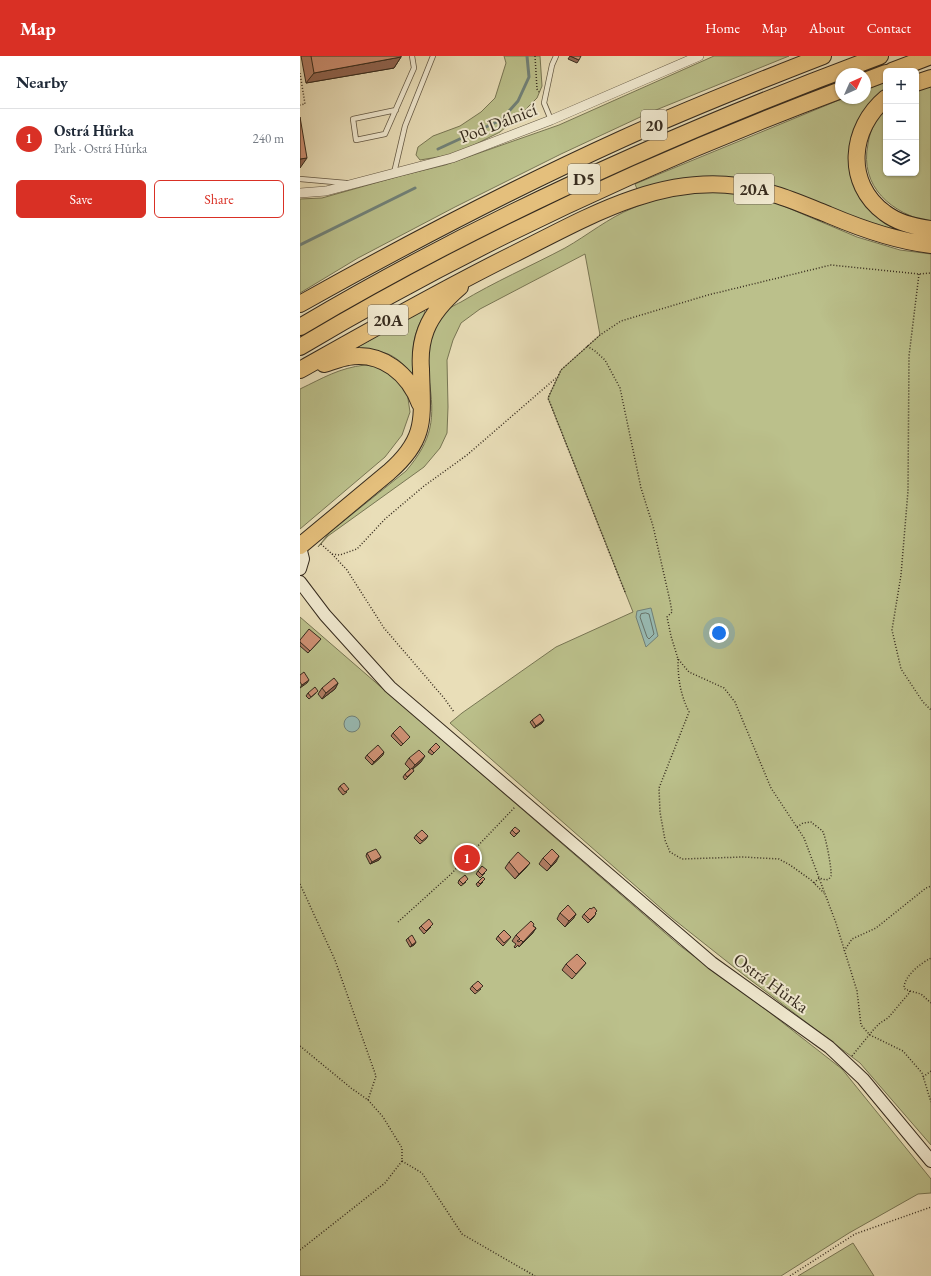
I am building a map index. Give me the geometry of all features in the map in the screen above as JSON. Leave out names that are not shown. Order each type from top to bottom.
[{"type":"highway","points":[[798,66],[813,56]]},
{"type":"highway","name":"20","points":[[300,304],[410,244],[558,169],[675,116],[823,56]]},
{"type":"highway","name":"D5","points":[[300,327],[403,268],[559,190],[666,141],[802,85],[880,56]]},
{"type":"highway","points":[[900,68],[931,56]]},
{"type":"highway","points":[[871,79],[883,74]]},
{"type":"highway","points":[[919,82],[931,78]]},
{"type":"highway","name":"D5","points":[[300,347],[413,284],[564,207],[674,157],[835,92]]},
{"type":"highway","points":[[883,101],[870,115],[859,136],[856,153],[860,178],[868,195],[884,212],[907,224],[931,229]]},
{"type":"highway","name":"20A","points":[[300,371],[424,300],[574,224],[631,199],[662,190],[708,184],[738,186],[765,192],[793,201],[883,235],[915,243],[931,245]]},
{"type":"highway","points":[[304,543],[406,457],[418,436],[422,414],[420,358],[426,330],[441,305],[478,272]]},
{"type":"highway","points":[[300,371],[347,357],[364,356],[381,360],[395,368],[407,380],[417,397],[422,414]]},
{"type":"main road","points":[[300,569],[303,559],[304,543]]},
{"type":"main road","name":"Ostrá Hůrka","points":[[300,582],[325,615],[390,687],[712,963],[829,1047],[863,1079],[931,1161]]},
{"type":"street","name":"Pod Dálnicí","points":[[300,193],[326,191],[452,158],[551,120],[699,56]]},
{"type":"lane","points":[[396,110],[353,119],[356,140],[385,134],[396,110],[414,68],[412,56]]},
{"type":"lane","points":[[394,173],[404,126],[433,56]]},
{"type":"lane","points":[[551,120],[544,103],[552,65],[556,56]]},
{"type":"lane","points":[[300,179],[352,184]]},
{"type":"path","points":[[535,56],[537,89],[544,103]]},
{"type":"path","points":[[300,73],[305,104],[300,105]]},
{"type":"path","points":[[625,592],[548,398],[560,370],[600,335],[621,321],[708,295],[831,266],[919,274],[931,273]]},
{"type":"path","points":[[919,274],[909,356],[908,491],[901,575],[892,630],[901,669],[923,702],[931,710]]},
{"type":"path","points":[[587,346],[595,351],[610,366],[620,388],[641,488],[653,526],[670,601],[672,612],[667,617],[678,659],[678,680],[683,700],[689,712],[659,788],[660,812],[665,840],[670,852],[682,859],[743,857],[779,859],[814,882],[825,894]]},
{"type":"path","points":[[304,543],[332,554],[340,555],[357,549],[384,519],[424,486],[467,455],[558,376]]},
{"type":"path","points":[[332,554],[347,570],[384,628],[444,698],[454,712]]},
{"type":"path","points":[[678,659],[689,672],[724,688],[735,702],[771,788],[804,838],[820,878],[857,991],[861,1025],[870,1035],[903,1051],[922,1073],[931,1102]]},
{"type":"path","points":[[398,922],[450,875],[522,800]]},
{"type":"path","points":[[797,827],[803,823],[811,822],[823,832],[828,848],[831,874],[829,879],[826,880],[820,878]]},
{"type":"path","points":[[814,882],[820,878]]},
{"type":"path","points":[[300,884],[335,960],[376,1076],[368,1100]]},
{"type":"path","points":[[844,951],[852,939],[876,928],[926,888],[931,886]]},
{"type":"path","points":[[931,958],[915,968],[910,976],[906,978],[904,983],[904,988],[906,990],[921,994],[931,1003]]},
{"type":"path","points":[[846,1063],[880,1023],[888,1018],[910,991]]},
{"type":"path","points":[[300,1046],[368,1100],[383,1117],[402,1148],[402,1161],[385,1183],[300,1250]]},
{"type":"path","points":[[922,1077],[931,1071]]},
{"type":"path","points":[[402,1161],[422,1173],[462,1234],[535,1276]]},
{"type":"path","points":[[790,1276],[855,1234],[931,1207]]},
{"type":"green space","points":[[504,56],[540,56],[542,86],[537,98],[500,132],[456,154],[420,160],[416,155],[418,147],[433,136],[460,126],[481,112],[495,98],[506,63]]},
{"type":"green space","points":[[714,56],[789,56],[651,112],[561,154],[358,258],[300,293],[300,199],[322,198],[445,165],[559,125]]},
{"type":"green space","points":[[883,83],[883,94],[878,97],[854,179],[926,237],[907,234],[859,219],[787,191],[637,189],[635,184],[835,102],[835,104],[871,104],[871,88]]},
{"type":"green space","points":[[931,85],[931,222],[903,212],[882,196],[874,185],[869,173],[867,159],[868,141],[872,129],[877,119],[883,112],[883,176],[919,176],[919,89]]},
{"type":"green space","points":[[718,191],[747,195],[774,202],[857,237],[900,250],[931,254],[931,1145],[860,1063],[672,918],[450,723],[556,647],[633,612],[548,398],[561,370],[600,335],[585,254],[480,309],[461,323],[453,340],[447,360],[447,433],[440,448],[424,467],[328,536],[318,547],[330,532],[406,471],[422,449],[430,428],[432,406],[425,349],[443,313],[486,288],[565,248],[633,208],[664,198],[685,194]]},
{"type":"green space","points":[[424,310],[425,312],[415,336],[413,376],[400,362],[388,354],[354,349]]},
{"type":"green space","points":[[365,365],[382,367],[397,374],[407,392],[410,412],[402,435],[385,457],[300,529],[300,389],[347,368]]},
{"type":"green space","points":[[300,617],[679,945],[842,1069],[931,1179],[931,1193],[918,1194],[849,1233],[781,1276],[300,1276]]},
{"type":"green space","points":[[853,1243],[874,1276],[798,1276]]},
{"type":"water","points":[[651,608],[658,636],[646,647],[636,617],[637,611]]},
{"type":"water","points":[[349,716],[355,716],[360,721],[358,730],[355,732],[349,732],[344,727],[344,721]]},
{"type":"building","points":[[311,56],[401,56],[401,57],[314,73]]},
{"type":"building","points":[[570,56],[581,56],[579,60]]},
{"type":"building","points":[[300,117],[307,158],[300,159]]},
{"type":"building","points":[[309,629],[321,639],[310,651],[300,642]]},
{"type":"building","points":[[304,672],[309,680],[302,685],[300,682],[300,675]]},
{"type":"building","points":[[334,678],[338,683],[326,693],[322,688]]},
{"type":"building","points":[[315,687],[318,691],[311,697],[308,693]]},
{"type":"building","points":[[540,714],[544,720],[536,726],[532,720]]},
{"type":"building","points":[[400,726],[410,737],[403,744],[393,733]]},
{"type":"building","points":[[436,743],[440,747],[434,753],[430,749]]},
{"type":"building","points":[[378,745],[384,752],[374,762],[367,755]]},
{"type":"building","points":[[419,750],[425,756],[415,765],[409,758]]},
{"type":"building","points":[[412,768],[414,771],[407,777],[405,774]]},
{"type":"building","points":[[344,783],[349,789],[345,792],[340,786]]},
{"type":"building","points":[[515,827],[520,831],[516,834],[512,830]]},
{"type":"building","points":[[422,830],[428,836],[422,841],[416,835]]},
{"type":"building","points":[[376,849],[381,857],[372,862],[367,853]]},
{"type":"building","points":[[552,849],[559,856],[551,866],[543,858]]},
{"type":"building","points":[[518,852],[530,863],[519,874],[509,862]]},
{"type":"building","points":[[482,866],[487,870],[482,875],[478,871]]},
{"type":"building","points":[[465,875],[468,879],[463,884],[459,880]]},
{"type":"building","points":[[483,877],[485,879],[480,884],[478,882]]},
{"type":"building","points":[[568,905],[576,914],[569,921],[560,913]]},
{"type":"building","points":[[594,907],[597,911],[590,920],[584,914],[590,908],[591,909]]},
{"type":"building","points":[[429,919],[433,924],[426,931],[421,926]]},
{"type":"building","points":[[531,921],[534,924],[533,926],[536,928],[523,942],[521,940],[519,942],[517,941],[520,939],[516,935]]},
{"type":"building","points":[[504,930],[511,937],[504,943],[498,936]]},
{"type":"building","points":[[412,935],[416,942],[412,945],[408,938]]},
{"type":"building","points":[[577,954],[586,963],[576,974],[566,964]]},
{"type":"building","points":[[478,981],[483,986],[477,991],[472,986]]},
{"type":"waterway","points":[[438,149],[501,120],[518,101],[529,77],[527,56]]},
{"type":"waterway","points":[[300,245],[415,188]]},
{"type":"place","name":"Ostrá Hůrka","points":[[467,858]]}]
